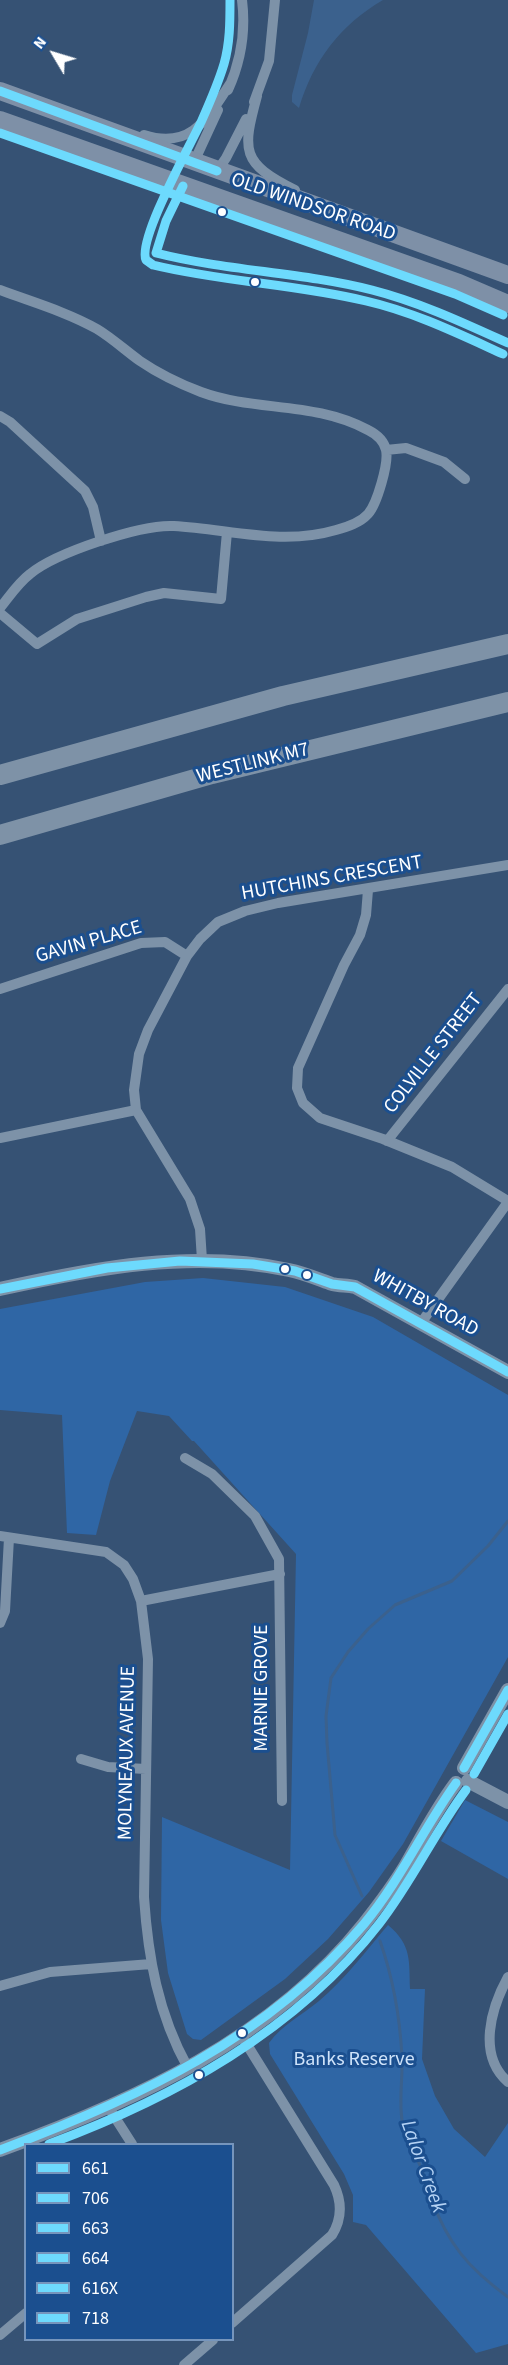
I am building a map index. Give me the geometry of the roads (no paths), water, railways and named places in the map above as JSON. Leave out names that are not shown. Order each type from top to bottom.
[{"type":"highway","name":"OLD WINDSOR ROAD","points":[[0,91],[508,275]]},
{"type":"highway","name":"OLD WINDSOR ROAD","points":[[0,120],[459,283],[508,304]]},
{"type":"highway","points":[[183,186],[194,162]]},
{"type":"highway","points":[[183,186],[206,179],[217,171]]},
{"type":"highway","points":[[0,775],[282,696],[508,644]]},
{"type":"highway","name":"WESTLINK M7","points":[[0,835],[212,774],[508,702]]},
{"type":"street","points":[[194,162],[239,60],[244,35],[242,0]]},
{"type":"street","points":[[270,0],[273,28]]},
{"type":"street","points":[[275,0],[269,61],[257,96],[247,147],[255,163],[277,180],[357,221]]},
{"type":"street","points":[[0,91],[155,138],[167,139],[186,136],[197,128],[230,84]]},
{"type":"street","points":[[217,171],[226,158],[257,96]]},
{"type":"street","points":[[0,290],[69,316],[97,330],[142,363],[202,393],[226,400],[305,409],[325,414],[374,434],[382,441],[386,450],[375,505],[358,522],[311,536],[285,538],[171,526],[147,529],[65,553],[46,563],[28,574],[0,608]]},
{"type":"street","points":[[0,416],[10,422],[85,491],[93,507],[102,541]]},
{"type":"street","points":[[386,450],[406,448],[444,462],[465,479]]},
{"type":"street","points":[[0,613],[37,644],[77,619],[146,597],[164,593],[221,599],[227,532]]},
{"type":"street","name":"HUTCHINS CRESCENT","points":[[136,1110],[134,1090],[139,1054],[148,1030],[187,956],[200,939],[218,922],[245,911],[278,903],[508,866]]},
{"type":"street","points":[[368,890],[366,915],[360,935],[344,965],[298,1068],[297,1088],[303,1103],[320,1118],[452,1167],[508,1202],[421,1323]]},
{"type":"street","name":"GAVIN PLACE","points":[[0,989],[141,943],[165,942],[187,956]]},
{"type":"street","name":"COLVILLE STREET","points":[[387,1141],[508,989]]},
{"type":"street","points":[[0,1138],[136,1110],[190,1199],[200,1229],[202,1260]]},
{"type":"street","name":"WHITBY ROAD","points":[[0,1289],[140,1264],[202,1260],[263,1266],[291,1271],[335,1285],[347,1285],[508,1372]]},
{"type":"street","name":"MARNIE GROVE","points":[[185,1458],[212,1474],[255,1516],[279,1559],[282,1801]]},
{"type":"street","points":[[0,1623],[4,1611],[5,1537]]},
{"type":"street","name":"MOLYNEAUX AVENUE","points":[[5,1537],[106,1552],[124,1565],[133,1579],[141,1601],[148,1659],[144,1897],[151,1964],[158,1996],[170,2032],[188,2068]]},
{"type":"street","points":[[141,1601],[280,1574]]},
{"type":"street","points":[[0,2150],[109,2108],[188,2068],[241,2035],[310,1982],[363,1926],[393,1885],[462,1777],[508,1690]]},
{"type":"street","points":[[81,1759],[108,1767],[146,1768]]},
{"type":"street","points":[[462,1777],[508,1802]]},
{"type":"street","points":[[0,1986],[50,1972],[151,1964]]},
{"type":"street","points":[[508,1977],[494,2009],[490,2031],[491,2051],[502,2077],[508,2082]]},
{"type":"street","points":[[234,2321],[332,2235],[337,2226],[340,2208],[334,2186],[241,2035]]},
{"type":"street","points":[[109,2108],[131,2143]]},
{"type":"street","points":[[0,2335],[24,2315]]},
{"type":"street","points":[[184,2365],[212,2341]]},
{"type":"waterway","points":[[362,1896],[335,1835],[326,1716],[331,1678],[348,1652],[368,1629],[395,1605],[452,1581],[488,1546],[508,1521]]},
{"type":"waterway","name":"Lalor Creek","points":[[380,1941],[392,1984],[400,2028],[401,2109],[406,2136],[452,2242],[481,2276],[508,2297]]},
{"type":"park label","name":"Banks Reserve","points":[[354,2061]]}]
